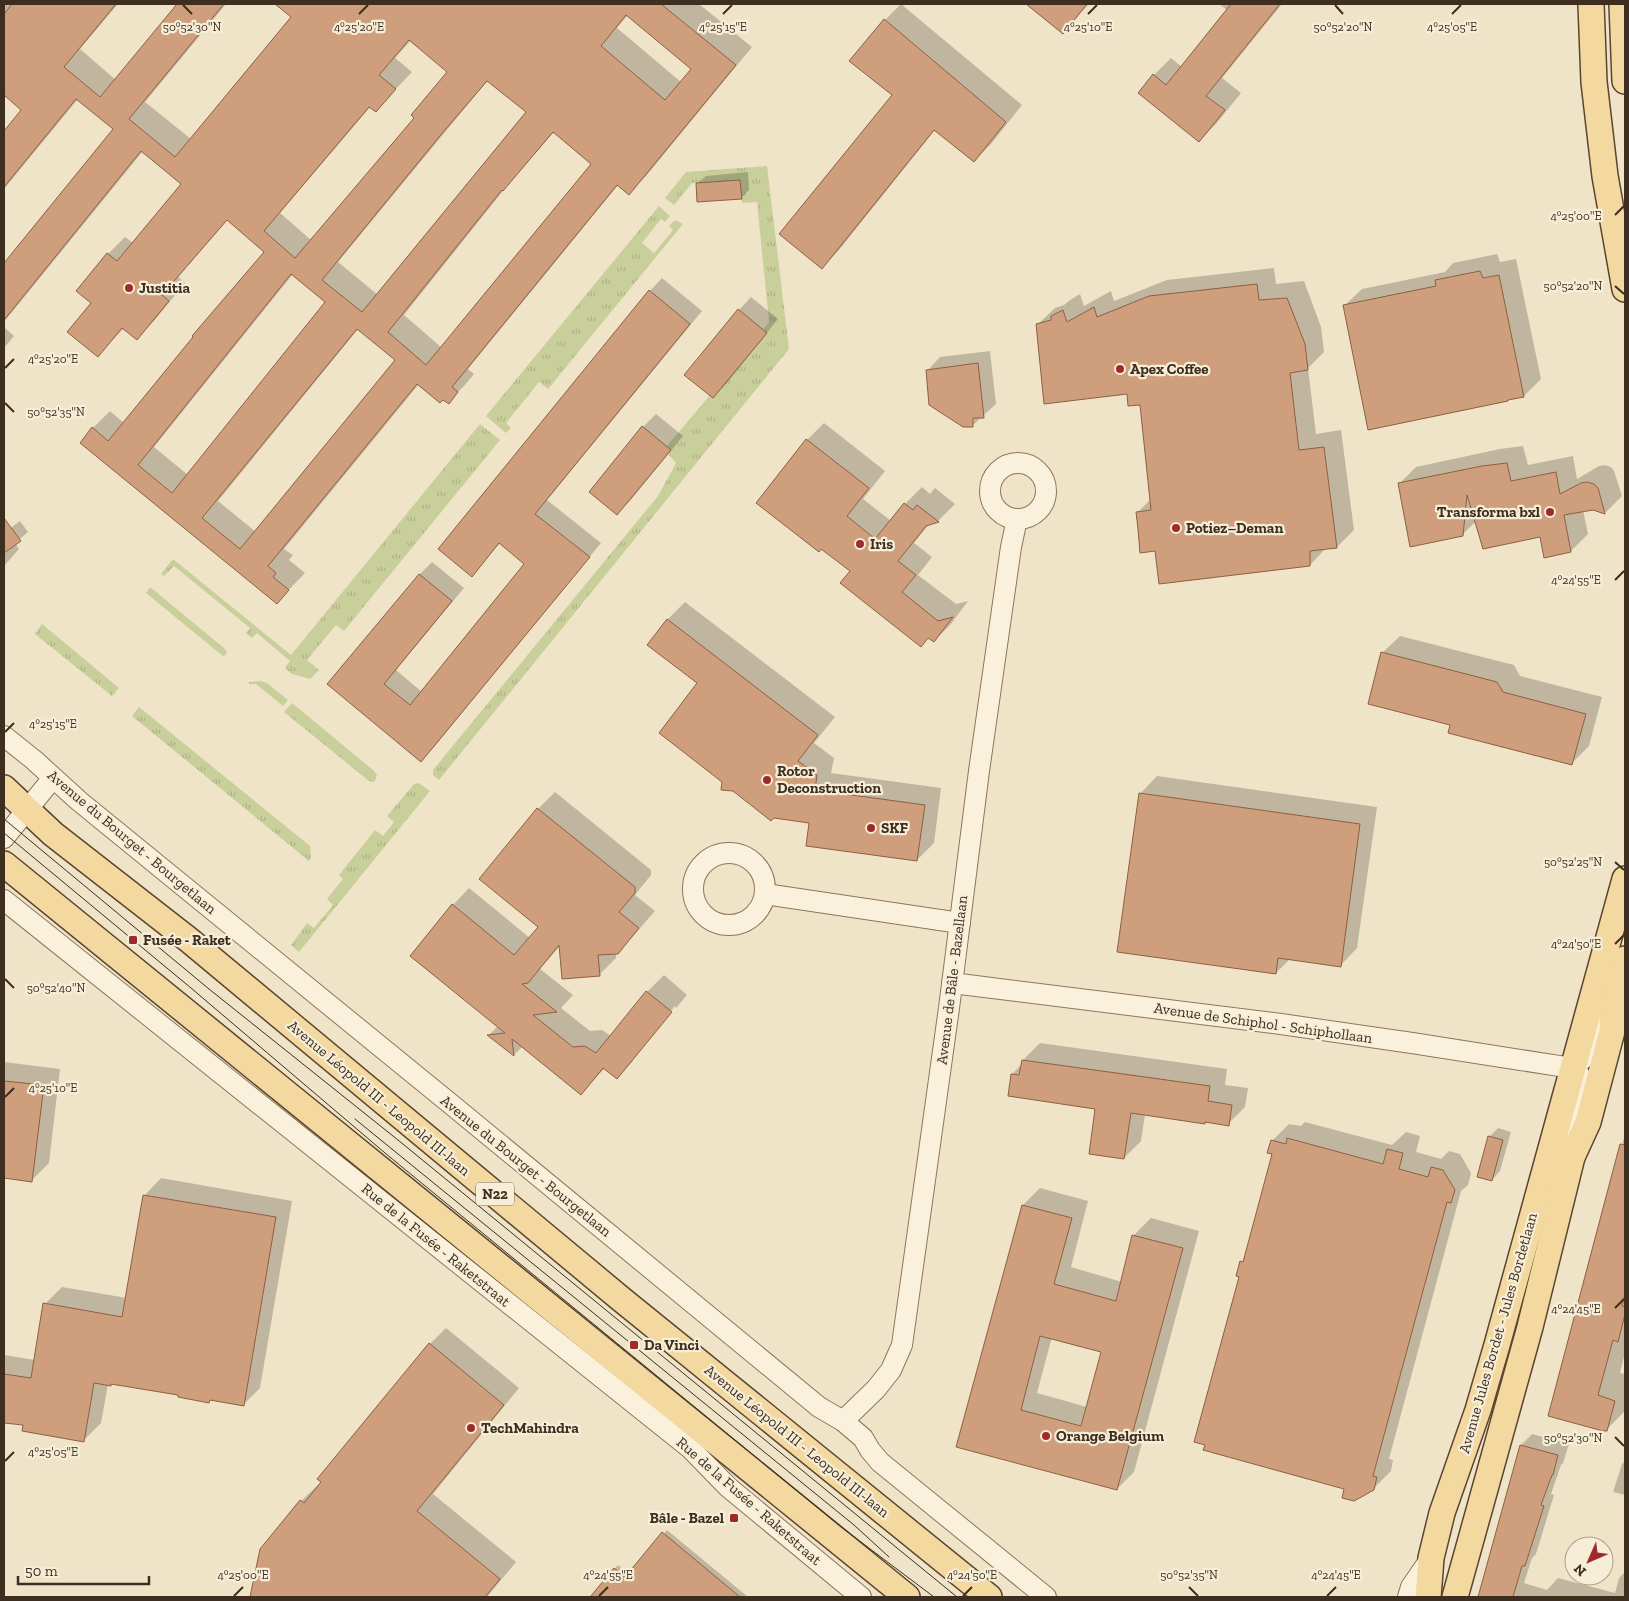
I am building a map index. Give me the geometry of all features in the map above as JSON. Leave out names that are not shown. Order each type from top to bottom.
[{"type":"main road","points":[[1591,4],[1594,82],[1605,176],[1625,289]]},
{"type":"main road","points":[[1622,4],[1625,81]]},
{"type":"main road","name":"Avenue Léopold III - Leopold III-laan","points":[[4,788],[53,834],[189,940],[622,1299],[989,1597]]},
{"type":"main road","points":[[4,864],[907,1597]]},
{"type":"main road","name":"Avenue Jules Bordet - Jules Bordetlaan","points":[[1428,1597],[1431,1558],[1442,1514],[1478,1410],[1625,878]]},
{"type":"main road","name":"Avenue Jules Bordet - Jules Bordetlaan","points":[[1455,1597],[1530,1327],[1572,1157],[1588,1122],[1612,1031],[1613,1002],[1625,958]]},
{"type":"street","name":"Avenue de Bâle - Bazellaan","points":[[843,1421],[881,1383],[891,1370],[902,1345],[952,984],[979,771],[1011,547],[1018,519]]},
{"type":"street","name":"Avenue du Bourget - Bourgetlaan","points":[[4,736],[34,760],[79,801],[819,1407],[843,1421],[862,1438],[880,1462],[1046,1597]]},
{"type":"street","points":[[4,838],[54,778]]},
{"type":"street","points":[[765,894],[960,923]]},
{"type":"street","name":"Rue de la Fusée - Raketstraat","points":[[4,900],[691,1449],[735,1493],[862,1597]]},
{"type":"street","name":"Avenue de Schiphol - Schiphollaan","points":[[952,984],[1290,1026],[1572,1068]]},
{"type":"street","name":"Avenue Jules Bordet - Jules Bordetlaan","points":[[1562,1196],[1560,1183],[1582,1089],[1582,1079],[1578,1072],[1572,1068],[1584,1060],[1593,1049],[1606,1010],[1613,1002]]},
{"type":"street","points":[[1408,1597],[1411,1587],[1431,1558]]},
{"type":"green space","points":[[767,166],[789,349],[439,780],[433,775],[433,770],[658,496],[676,463],[668,454],[671,450],[667,446],[710,395],[713,398],[766,333],[763,330],[769,322],[757,202],[742,203],[740,180],[692,183],[674,205],[665,198],[686,172]]},
{"type":"green space","points":[[659,206],[670,216],[665,222],[661,219],[642,243],[654,253],[673,230],[669,226],[675,220],[683,224],[548,389],[539,382],[506,423],[511,428],[506,433],[486,416]]},
{"type":"green space","points":[[480,424],[500,440],[344,631],[336,625],[307,660],[319,670],[310,679],[292,674],[285,668],[290,661],[257,633],[252,638],[246,633],[250,628],[174,566],[164,576],[161,574],[173,559],[291,655]]},
{"type":"green space","points":[[150,587],[224,648],[227,652],[224,657],[146,593]]},
{"type":"green space","points":[[42,624],[119,688],[112,696],[35,634]]},
{"type":"green space","points":[[261,681],[267,683],[288,700],[283,706],[256,684],[249,684],[249,682]]},
{"type":"green space","points":[[292,703],[373,770],[377,775],[375,781],[369,781],[284,712]]},
{"type":"green space","points":[[139,707],[310,846],[311,858],[309,861],[132,716]]},
{"type":"green space","points":[[417,783],[430,791],[299,952],[291,945],[307,923],[314,928],[333,905],[327,899],[343,879],[339,875],[375,830],[383,836],[394,822],[387,816],[414,784]]},
{"type":"building","points":[[12,4],[116,4],[64,67],[100,97],[177,4],[224,4],[129,119],[175,157],[291,17],[275,4],[661,4],[736,65],[629,195],[617,185],[452,387],[458,392],[449,404],[443,400],[440,403],[417,384],[268,566],[276,573],[273,577],[289,590],[277,604],[80,443],[92,427],[108,441],[192,336],[264,252],[227,220],[162,295],[169,301],[137,340],[122,328],[98,357],[67,332],[91,303],[76,291],[107,253],[117,261],[181,184],[141,151],[4,320],[4,263],[113,129],[76,99],[4,187],[4,131],[21,110],[4,95],[4,14]],"holes":[[[626,15],[691,69],[665,100],[601,46]],[[409,40],[447,72],[411,115],[414,118],[295,258],[264,231],[369,107],[376,112],[396,89],[379,75]],[[487,81],[526,112],[362,312],[322,280]],[[553,132],[591,164],[426,365],[388,332]],[[291,274],[325,302],[172,493],[138,465]],[[357,329],[395,360],[240,549],[202,518]]]},
{"type":"building","points":[[1026,4],[1087,4],[1063,34]]},
{"type":"building","points":[[1231,4],[1280,4],[1206,96],[1225,110],[1199,142],[1138,93],[1153,74],[1166,85]]},
{"type":"building","points":[[884,19],[1006,122],[974,162],[934,130],[822,269],[779,234],[892,95],[849,61]]},
{"type":"building","points":[[740,180],[742,199],[697,202],[696,183]]},
{"type":"building","points":[[1480,271],[1483,278],[1499,275],[1524,397],[1368,430],[1343,305],[1436,286],[1435,280]]},
{"type":"building","points":[[1257,284],[1259,300],[1287,298],[1305,344],[1308,370],[1290,373],[1299,450],[1324,447],[1337,548],[1310,551],[1310,566],[1159,584],[1155,551],[1140,553],[1136,512],[1151,510],[1140,405],[1128,406],[1127,394],[1044,404],[1036,324],[1051,320],[1051,316],[1063,310],[1067,322],[1094,307],[1097,317],[1149,296]]},
{"type":"building","points":[[649,290],[690,324],[535,514],[590,557],[421,762],[327,684],[419,574],[452,601],[384,684],[410,705],[524,564],[499,543],[472,577],[438,549]]},
{"type":"building","points":[[738,309],[767,333],[713,398],[684,375]]},
{"type":"building","points":[[978,363],[984,418],[973,418],[973,427],[963,427],[929,405],[926,370]]},
{"type":"building","points":[[642,426],[671,450],[617,515],[589,492]]},
{"type":"building","name":"Iris","points":[[806,439],[869,488],[847,516],[875,539],[904,503],[913,510],[917,505],[939,522],[926,526],[898,561],[916,575],[902,592],[938,621],[953,617],[934,642],[928,638],[921,647],[840,583],[850,571],[821,549],[819,552],[756,503]]},
{"type":"building","points":[[1507,463],[1511,481],[1556,472],[1560,494],[1581,483],[1594,484],[1598,488],[1605,514],[1593,510],[1564,515],[1571,552],[1544,558],[1540,537],[1483,549],[1467,495],[1463,536],[1410,547],[1398,483],[1482,466]]},
{"type":"building","points":[[4,518],[21,541],[4,553]]},
{"type":"building","points":[[667,619],[818,735],[798,761],[817,775],[815,790],[925,805],[917,861],[806,846],[809,823],[774,818],[771,821],[733,791],[721,790],[722,782],[659,733],[697,683],[647,645]]},
{"type":"building","points":[[1381,652],[1497,682],[1503,692],[1586,714],[1572,765],[1448,733],[1450,725],[1368,704]]},
{"type":"building","points":[[1139,793],[1360,824],[1341,967],[1278,958],[1276,974],[1117,952]]},
{"type":"building","points":[[537,808],[635,887],[635,893],[619,912],[639,928],[618,954],[598,955],[600,976],[562,979],[559,945],[528,983],[522,984],[557,1012],[533,1015],[573,1047],[585,1046],[596,1053],[646,991],[672,1012],[617,1079],[603,1068],[581,1095],[512,1039],[514,1056],[487,1035],[505,1033],[410,956],[452,904],[514,955],[538,927],[479,879]]},
{"type":"building","points":[[1022,1060],[1210,1086],[1208,1101],[1232,1105],[1229,1126],[1131,1113],[1124,1159],[1089,1154],[1095,1109],[1008,1096],[1011,1074],[1019,1075]]},
{"type":"building","points":[[4,1081],[44,1085],[32,1182],[4,1178]]},
{"type":"building","points":[[1488,1136],[1503,1140],[1492,1181],[1477,1177]]},
{"type":"building","points":[[1287,1138],[1383,1164],[1387,1149],[1403,1153],[1399,1169],[1428,1177],[1431,1167],[1443,1170],[1455,1190],[1451,1203],[1447,1202],[1373,1476],[1377,1477],[1374,1490],[1354,1501],[1342,1498],[1344,1489],[1203,1450],[1205,1445],[1194,1442],[1239,1277],[1236,1276],[1240,1261],[1243,1262],[1272,1154],[1267,1153],[1271,1140],[1286,1144]]},
{"type":"building","points":[[1620,1144],[1625,1145],[1625,1294],[1622,1306],[1625,1307],[1625,1314],[1618,1342],[1613,1340],[1598,1395],[1615,1401],[1607,1431],[1603,1431],[1548,1416]]},
{"type":"building","points":[[143,1195],[276,1217],[244,1406],[210,1400],[209,1403],[178,1397],[178,1395],[94,1383],[84,1442],[22,1431],[23,1425],[4,1423],[4,1374],[31,1378],[43,1303],[122,1317]]},
{"type":"building","points":[[1022,1205],[1072,1218],[1054,1284],[1116,1301],[1132,1235],[1183,1248],[1117,1490],[956,1447]],"holes":[[[1040,1336],[1101,1352],[1081,1426],[1021,1410]]]},
{"type":"building","points":[[429,1343],[504,1405],[417,1511],[500,1579],[485,1597],[250,1597],[260,1549],[300,1500],[304,1503],[321,1482],[317,1479]]},
{"type":"building","points":[[1520,1445],[1558,1455],[1553,1475],[1541,1505],[1544,1506],[1513,1597],[1478,1597]]},
{"type":"building","points":[[662,1532],[740,1597],[590,1597],[614,1568],[625,1577]]},
{"type":"tram line","points":[[4,819],[209,989],[398,1140],[957,1597]]},
{"type":"tram line","points":[[4,833],[191,988],[385,1153],[841,1527],[934,1597]]},
{"type":"tram line","points":[[355,1119],[854,1525],[889,1557]]},
{"type":"place","name":"Justitia","points":[[129,288]]},
{"type":"place","name":"Apex Coffee","points":[[1120,369]]},
{"type":"place","name":"Transforma bxl","points":[[1550,512]]},
{"type":"place","name":"Potiez–Deman","points":[[1176,528]]},
{"type":"place","name":"Iris","points":[[860,544]]},
{"type":"place","name":"Rotor Deconstruction","points":[[767,780]]},
{"type":"place","name":"SKF","points":[[871,828]]},
{"type":"place","name":"Fusée - Raket","points":[[133,940]]},
{"type":"place","name":"Da Vinci","points":[[634,1345]]},
{"type":"place","name":"TechMahindra","points":[[471,1428]]},
{"type":"place","name":"Orange Belgium","points":[[1046,1436]]},
{"type":"place","name":"Bâle - Bazel","points":[[734,1518]]}]
